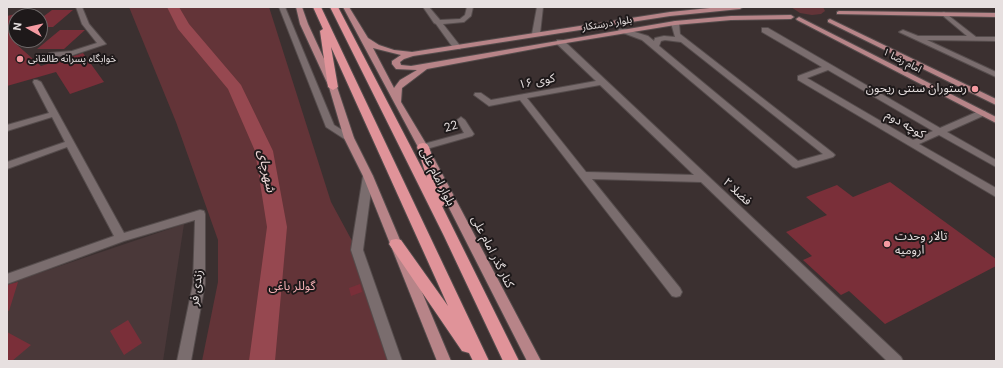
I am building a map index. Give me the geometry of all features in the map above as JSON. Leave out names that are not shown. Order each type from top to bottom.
[{"type":"highway","name":"بلوار امام علی","points":[[334,7],[452,236],[511,361]]},
{"type":"highway","points":[[320,13],[333,87]]},
{"type":"highway","points":[[320,13],[480,361]]},
{"type":"highway","points":[[423,148],[452,236]]},
{"type":"highway","points":[[396,244],[480,361]]},
{"type":"main road","points":[[299,7],[304,24],[333,87],[349,138],[368,176],[444,361]]},
{"type":"main road","name":"کنار گذر امام علی","points":[[346,7],[365,40],[396,102],[423,148],[534,361]]},
{"type":"main road","name":"بلوار درستکار","points":[[413,54],[670,14],[740,7]]},
{"type":"main road","points":[[936,7],[944,14]]},
{"type":"main road","name":"امام رضا ۱","points":[[780,10],[996,120]]},
{"type":"main road","points":[[830,21],[835,19],[837,10],[996,15]]},
{"type":"main road","name":"بلوار درستکار","points":[[428,66],[622,31],[675,23],[731,18],[795,18],[815,22],[830,21]]},
{"type":"main road","name":"امام رضا ۱","points":[[830,21],[996,102]]},
{"type":"main road","points":[[365,40],[376,47],[394,52],[413,54]]},
{"type":"main road","points":[[413,54],[402,57],[396,61],[396,64],[399,67],[411,68],[428,66]]},
{"type":"main road","points":[[396,102],[398,88],[403,82],[416,72],[428,66]]},
{"type":"street","points":[[52,55],[73,53],[102,44],[86,24],[79,7]]},
{"type":"street","points":[[282,7],[330,128],[349,138]]},
{"type":"street","points":[[426,7],[436,22],[457,47]]},
{"type":"street","points":[[436,22],[462,21],[468,16],[470,7]]},
{"type":"street","points":[[536,34],[540,7]]},
{"type":"street","points":[[944,14],[975,38]]},
{"type":"street","points":[[622,31],[645,38],[796,165],[830,155],[677,35],[675,23]]},
{"type":"street","points":[[765,30],[996,164]]},
{"type":"street","points":[[903,32],[996,75]]},
{"type":"street","points":[[655,46],[658,40],[664,38],[683,40]]},
{"type":"street","points":[[917,38],[996,39]]},
{"type":"street","name":"فضلا ۲","points":[[560,42],[896,361]]},
{"type":"street","name":"کوچه دوم","points":[[828,67],[801,78],[996,193]]},
{"type":"street","points":[[7,279],[121,238],[37,82]]},
{"type":"street","name":"کوی ۱۶","points":[[478,95],[489,103],[602,82]]},
{"type":"street","points":[[522,97],[676,292]]},
{"type":"street","points":[[913,143],[982,113]]},
{"type":"street","points":[[7,128],[54,114]]},
{"type":"street","name":"22","points":[[423,148],[469,134],[461,120]]},
{"type":"street","points":[[7,166],[70,143]]},
{"type":"street","points":[[584,175],[705,179]]},
{"type":"street","points":[[368,176],[357,250],[395,361]]},
{"type":"street","name":"زندی فر","points":[[121,238],[200,214],[199,284],[184,361]]},
{"type":"shaded area","points":[[184,224],[163,361],[7,361],[7,284]]},
{"type":"green space","name":"گوللر باغی","points":[[129,7],[269,7],[331,202],[357,250],[395,361],[202,361],[218,282],[218,240],[176,122]]},
{"type":"green space","points":[[791,7],[823,7],[825,11],[821,14],[812,15],[800,13]]},
{"type":"building","points":[[52,10],[73,10],[53,27],[48,27],[48,13]]},
{"type":"building","points":[[7,16],[8,48],[21,48],[41,66],[83,53],[104,82],[70,94],[56,72],[7,86]]},
{"type":"building","points":[[60,30],[85,30],[64,49],[37,49],[48,48],[48,40]]},
{"type":"building","name":"تالار وحدت ارومیه","points":[[890,182],[996,259],[996,266],[885,324],[849,291],[841,295],[803,260],[812,256],[786,232],[827,215],[806,197],[837,185],[853,197]]},
{"type":"building","points":[[18,282],[9,311],[7,310],[7,285]]},
{"type":"building","points":[[360,284],[362,292],[351,296],[349,288]]},
{"type":"building","points":[[128,320],[142,343],[124,355],[110,331]]},
{"type":"building","points":[[7,332],[31,345],[12,361],[7,361]]},
{"type":"waterway","name":"شهرچای","points":[[173,7],[183,26],[235,88],[264,151],[277,227],[262,361]]},
{"type":"place","name":"خوابگاه پسرانه طالقانی","points":[[20,59]]},
{"type":"place","name":"رستوران سنتی ریحون","points":[[975,89]]},
{"type":"place","name":"تالار وحدت ارومیه","points":[[887,244]]}]
